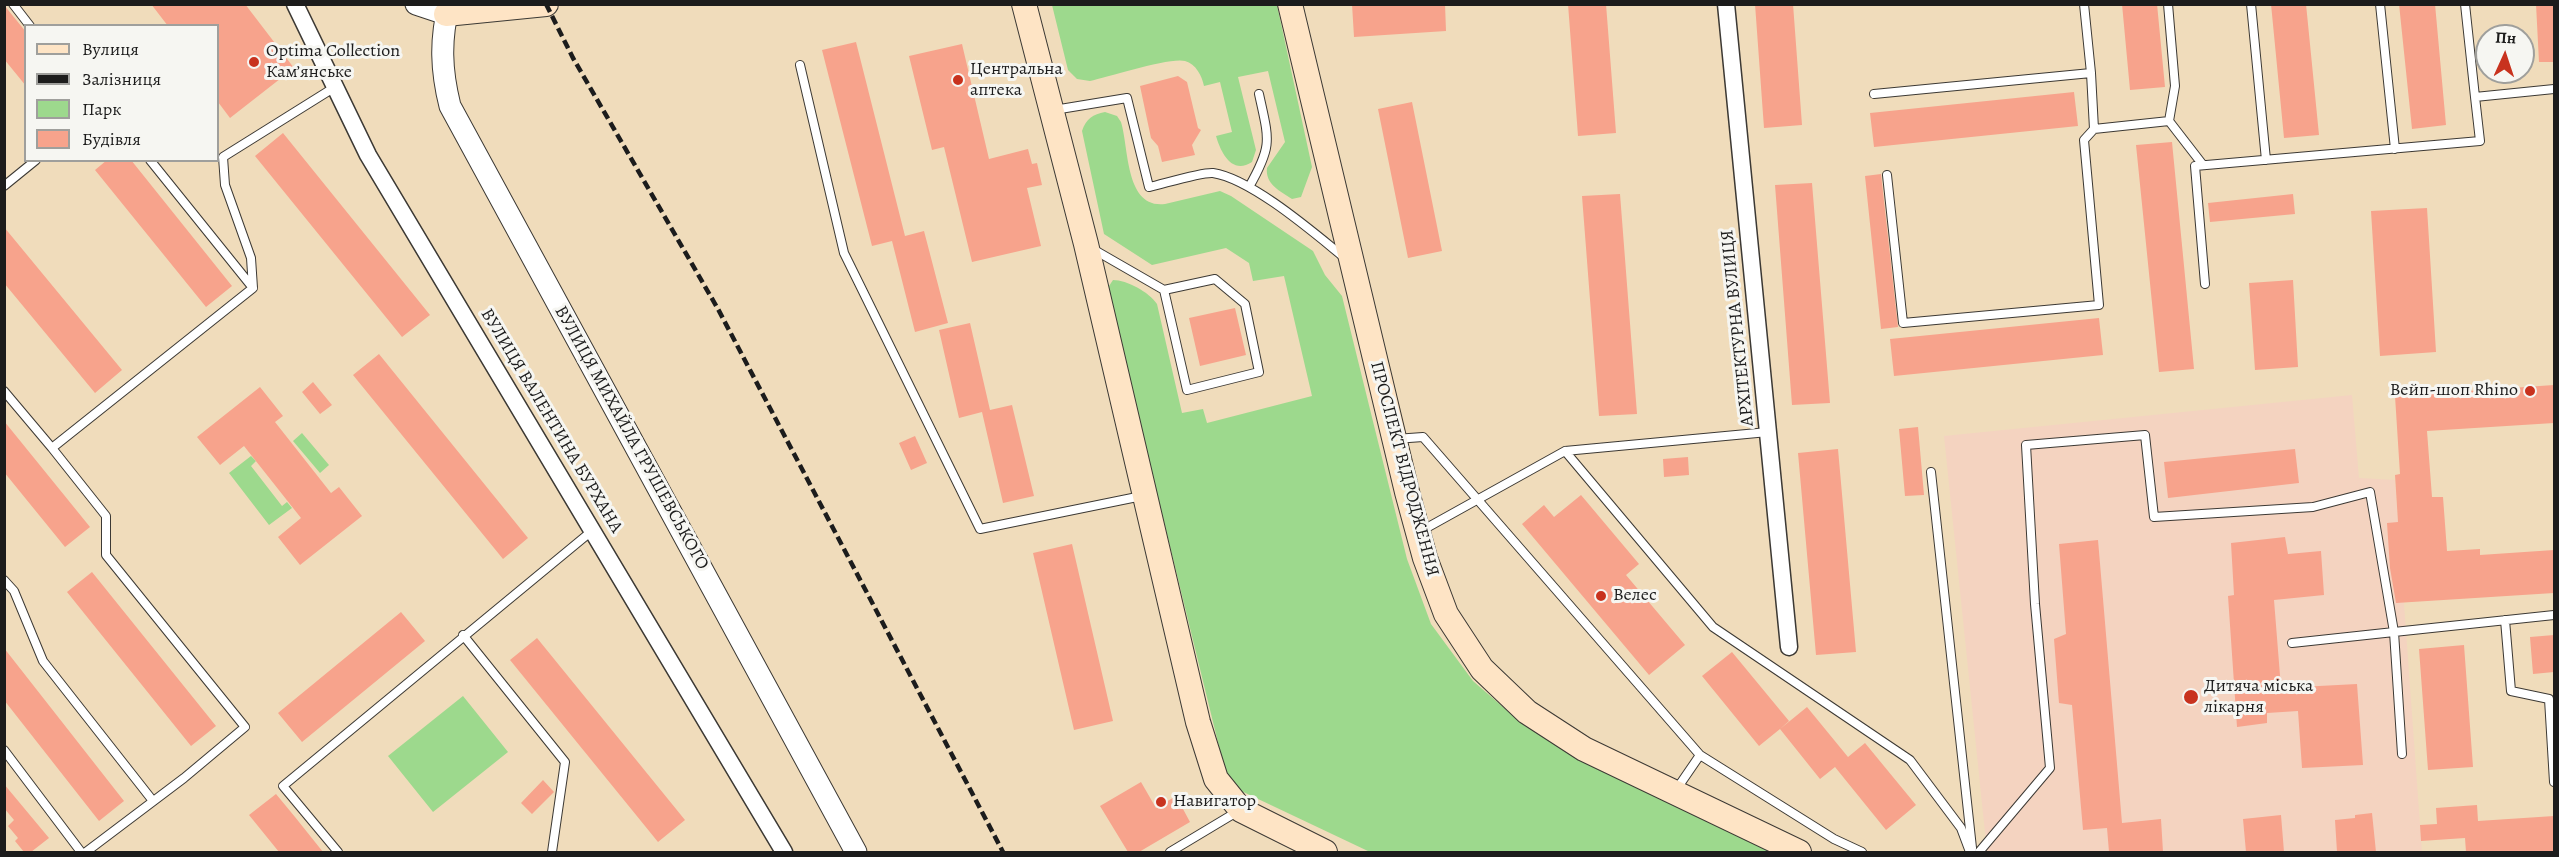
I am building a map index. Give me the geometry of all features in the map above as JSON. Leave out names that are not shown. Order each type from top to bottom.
[{"type":"main road","points":[[447,9],[546,4]]},
{"type":"main road","points":[[1024,4],[1086,244],[1201,733],[1215,779],[1241,810],[1325,852]]},
{"type":"main road","name":"ПРОСПЕКТ ВІДРОДЖЕННЯ","points":[[1290,4],[1393,439],[1425,558],[1446,614],[1482,669],[1527,712],[1584,749],[1799,852]]},
{"type":"street","name":"ВУЛИЦЯ ВАЛЕНТИНА БУРХАНА","points":[[295,4],[368,155],[784,852]]},
{"type":"street","points":[[416,4],[447,9]]},
{"type":"street","name":"АРХІТЕКТУРНА ВУЛИЦЯ","points":[[1726,4],[1789,647]]},
{"type":"street","name":"ВУЛИЦЯ МИХАЙЛА ГРУШЕВСЬКОГО","points":[[447,9],[441,44],[443,76],[450,106],[856,852]]},
{"type":"lane","points":[[14,4],[29,24]]},
{"type":"lane","points":[[2084,4],[2094,129]]},
{"type":"lane","points":[[2168,4],[2175,86],[2169,122],[2203,165]]},
{"type":"lane","points":[[2251,4],[2266,160]]},
{"type":"lane","points":[[2380,4],[2395,149]]},
{"type":"lane","points":[[2205,284],[2195,166],[2480,141],[2465,4]]},
{"type":"lane","points":[[800,65],[844,253],[980,529],[1145,496]]},
{"type":"lane","points":[[1874,94],[2091,73]]},
{"type":"lane","points":[[253,288],[251,258],[225,185],[224,157],[335,87]]},
{"type":"lane","points":[[2475,97],[2554,89]]},
{"type":"lane","points":[[1249,187],[1261,165],[1269,141],[1260,94]]},
{"type":"lane","points":[[1051,110],[1127,98],[1149,187],[1212,173],[1249,187],[1304,224],[1350,262]]},
{"type":"lane","points":[[1887,175],[1903,323],[2099,305],[2084,140],[2094,129],[2169,122]]},
{"type":"lane","points":[[4,186],[34,162]]},
{"type":"lane","points":[[152,162],[253,288]]},
{"type":"lane","points":[[1086,244],[1164,290],[1215,279],[1245,304],[1259,372],[1187,390],[1164,290]]},
{"type":"lane","points":[[52,448],[253,288]]},
{"type":"lane","points":[[4,391],[105,516],[106,555],[245,727],[86,852]]},
{"type":"lane","points":[[1419,533],[1565,451],[1768,432]]},
{"type":"lane","points":[[1979,852],[2050,768],[2035,604],[2026,445],[2145,435],[2154,517],[2313,507],[2370,492],[2394,632],[2402,754]]},
{"type":"lane","points":[[1393,439],[1423,437],[1700,755],[1834,839],[1862,852]]},
{"type":"lane","points":[[1565,451],[1713,627],[1910,760],[1961,828],[1971,852]]},
{"type":"lane","points":[[1931,472],[1971,852]]},
{"type":"lane","points":[[338,852],[283,786],[463,635],[593,530]]},
{"type":"lane","points":[[4,580],[14,591],[43,661],[153,801]]},
{"type":"lane","points":[[2292,643],[2554,615]]},
{"type":"lane","points":[[2505,620],[2511,691],[2548,699],[2554,782]]},
{"type":"lane","points":[[463,635],[565,762],[552,852]]},
{"type":"lane","points":[[4,750],[81,852]]},
{"type":"lane","points":[[1674,793],[1700,755]]},
{"type":"lane","points":[[1170,852],[1241,810]]},
{"type":"shaded area","name":"Дитяча міська лікарня","points":[[2352,395],[2359,478],[2395,480],[2422,852],[1987,852],[1944,436]]},
{"type":"green space","points":[[1052,5],[1277,5],[1312,167],[1301,197],[1292,199],[1274,186],[1268,178],[1267,168],[1285,142],[1268,71],[1238,77],[1256,150],[1252,162],[1239,166],[1233,164],[1224,155],[1216,136],[1232,132],[1220,82],[1204,86],[1200,74],[1185,61],[1166,62],[1090,81],[1077,79],[1068,70]]},
{"type":"green space","points":[[1105,112],[1117,116],[1121,122],[1131,175],[1142,197],[1152,203],[1165,204],[1220,191],[1313,251],[1325,275],[1342,296],[1407,559],[1431,624],[1473,681],[1525,726],[1770,852],[1370,852],[1237,789],[1225,771],[1107,289],[1113,280],[1125,282],[1143,291],[1157,304],[1182,413],[1203,409],[1207,423],[1312,396],[1284,276],[1253,281],[1249,263],[1226,248],[1152,265],[1104,234],[1082,131],[1091,118]]},
{"type":"green space","points":[[302,433],[329,465],[320,473],[293,441]]},
{"type":"green space","points":[[251,456],[256,461],[251,466],[282,506],[287,502],[292,508],[269,525],[229,473]]},
{"type":"green space","points":[[463,696],[508,752],[433,812],[388,756]]},
{"type":"building","name":"Optima Collection Кам’янське","points":[[151,4],[245,4],[294,68],[230,118],[219,103],[219,24],[166,24]]},
{"type":"building","points":[[1352,4],[1445,4],[1446,31],[1354,37]]},
{"type":"building","points":[[1568,4],[1606,4],[1616,133],[1578,136]]},
{"type":"building","points":[[1755,4],[1793,4],[1802,125],[1764,128]]},
{"type":"building","points":[[2122,4],[2157,4],[2165,87],[2130,90]]},
{"type":"building","points":[[2271,4],[2306,4],[2319,135],[2284,138]]},
{"type":"building","points":[[2399,4],[2435,4],[2446,125],[2412,129]]},
{"type":"building","points":[[2536,4],[2554,4],[2554,62],[2539,62]]},
{"type":"building","points":[[4,5],[24,30],[24,84],[4,59]]},
{"type":"building","points":[[856,42],[905,236],[924,231],[948,323],[915,332],[892,241],[872,246],[822,50]]},
{"type":"building","points":[[962,44],[989,159],[1028,149],[1032,164],[1037,163],[1042,185],[1027,188],[1041,246],[972,262],[944,147],[932,150],[909,56]]},
{"type":"building","points":[[1178,76],[1187,82],[1198,128],[1201,130],[1192,145],[1195,155],[1162,162],[1158,146],[1151,138],[1140,86]]},
{"type":"building","points":[[2074,92],[2078,126],[1874,147],[1870,113]]},
{"type":"building","points":[[1412,102],[1442,251],[1408,258],[1378,109]]},
{"type":"building","points":[[283,133],[430,315],[402,337],[255,156]]},
{"type":"building","points":[[2172,142],[2194,369],[2159,372],[2136,145]]},
{"type":"building","points":[[105,162],[133,162],[232,286],[206,307],[95,170]]},
{"type":"building","points":[[1881,174],[1898,327],[1881,329],[1865,176]]},
{"type":"building","points":[[1812,183],[1830,403],[1792,405],[1775,185]]},
{"type":"building","points":[[1620,194],[1637,414],[1599,416],[1582,196]]},
{"type":"building","points":[[2293,194],[2295,214],[2210,222],[2208,203]]},
{"type":"building","points":[[2427,208],[2436,352],[2380,356],[2371,211]]},
{"type":"building","points":[[4,227],[122,370],[95,393],[4,283]]},
{"type":"building","points":[[2293,280],[2298,367],[2255,370],[2249,283]]},
{"type":"building","points":[[1235,308],[1246,355],[1200,366],[1189,318]]},
{"type":"building","points":[[2099,318],[2103,355],[1894,376],[1890,339]]},
{"type":"building","points":[[970,323],[990,410],[1012,405],[1034,496],[1003,503],[982,412],[959,418],[939,330]]},
{"type":"building","points":[[379,354],[528,538],[503,559],[353,375]]},
{"type":"building","points":[[313,382],[332,405],[320,414],[302,392]]},
{"type":"building","points":[[2554,385],[2554,423],[2427,431],[2432,497],[2443,497],[2447,551],[2480,549],[2480,555],[2554,550],[2554,593],[2396,603],[2390,568],[2387,523],[2398,522],[2395,475],[2400,474],[2395,396]]},
{"type":"building","points":[[260,387],[283,416],[275,422],[331,493],[339,487],[362,516],[300,565],[278,537],[301,518],[244,446],[220,465],[197,437]]},
{"type":"building","points":[[4,421],[90,527],[65,547],[4,472]]},
{"type":"building","points":[[1918,427],[1924,495],[1905,496],[1899,429]]},
{"type":"building","points":[[915,436],[927,463],[911,470],[899,443]]},
{"type":"building","points":[[1838,449],[1856,652],[1816,655],[1798,453]]},
{"type":"building","points":[[2295,449],[2299,483],[2168,498],[2164,462]]},
{"type":"building","points":[[1688,457],[1689,475],[1664,477],[1663,459]]},
{"type":"building","points":[[1581,495],[1639,564],[1626,575],[1685,645],[1649,675],[1522,524],[1544,505],[1554,517]]},
{"type":"building","points":[[2285,537],[2288,554],[2321,551],[2324,595],[2274,600],[2281,688],[2357,684],[2363,765],[2302,768],[2298,711],[2267,713],[2267,723],[2237,727],[2228,596],[2234,595],[2231,543]]},
{"type":"building","points":[[2098,540],[2122,823],[2161,819],[2163,852],[2109,852],[2107,828],[2083,830],[2072,705],[2059,703],[2054,639],[2066,634],[2059,544]]},
{"type":"building","points":[[1072,544],[1113,721],[1074,730],[1033,553]]},
{"type":"building","points":[[92,572],[216,726],[191,746],[67,592]]},
{"type":"building","points":[[401,612],[425,641],[302,742],[278,713]]},
{"type":"building","points":[[2554,635],[2554,672],[2533,674],[2530,637]]},
{"type":"building","points":[[537,638],[685,820],[658,842],[510,660]]},
{"type":"building","points":[[2464,645],[2473,767],[2428,770],[2419,649]]},
{"type":"building","points":[[4,648],[124,801],[99,821],[4,700]]},
{"type":"building","points":[[1732,652],[1789,721],[1759,746],[1702,676]]},
{"type":"building","points":[[1807,707],[1848,757],[1865,743],[1916,805],[1886,830],[1835,767],[1820,779],[1780,729]]},
{"type":"building","points":[[543,780],[554,792],[532,814],[521,803]]},
{"type":"building","points":[[1141,782],[1156,808],[1176,796],[1190,822],[1139,852],[1128,852],[1100,806]]},
{"type":"building","points":[[4,784],[49,838],[31,852],[24,852],[15,841],[18,838],[8,826],[14,820],[4,808]]},
{"type":"building","points":[[276,794],[323,852],[279,852],[249,815]]},
{"type":"building","points":[[2477,805],[2478,821],[2554,816],[2554,852],[2466,852],[2465,838],[2421,841],[2420,825],[2437,824],[2436,808]]},
{"type":"building","points":[[2372,813],[2376,852],[2337,852],[2335,820]]},
{"type":"building","points":[[2281,815],[2284,852],[2246,852],[2243,819]]},
{"type":"railway","points":[[546,4],[573,58],[718,309],[1003,852]]},
{"type":"place","name":"Optima Collection Кам’янське","points":[[254,62]]},
{"type":"place","name":"Центральна аптека","points":[[958,80]]},
{"type":"place","name":"Вейп-шоп Rhino","points":[[2530,391]]},
{"type":"place","name":"Велес","points":[[1601,596]]},
{"type":"place","name":"Дитяча міська лікарня","points":[[2191,697]]},
{"type":"place","name":"Навигатор","points":[[1161,802]]}]
